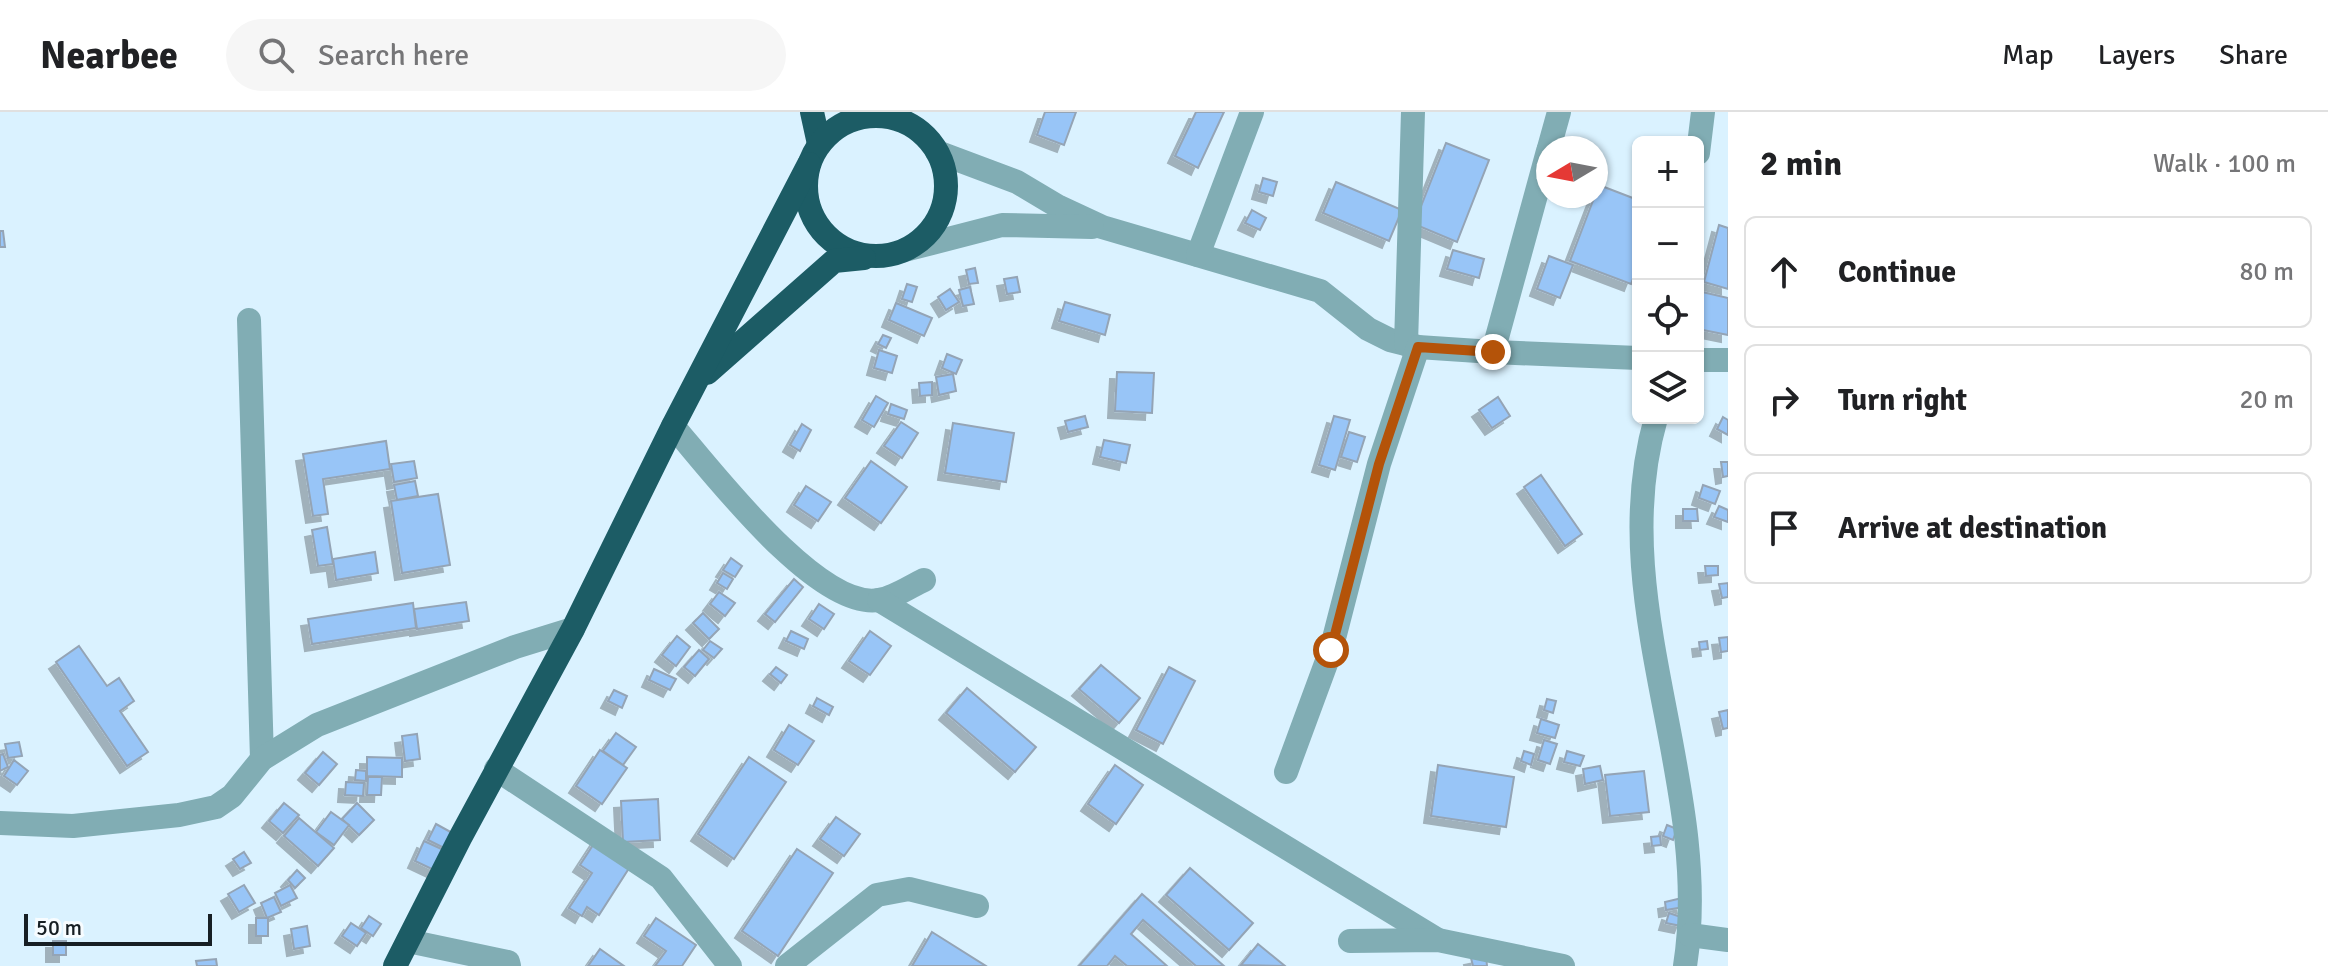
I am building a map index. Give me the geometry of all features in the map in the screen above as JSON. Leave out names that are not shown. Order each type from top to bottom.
[{"type":"highway","points":[[812,112],[814,154],[806,188],[810,210],[821,230],[849,250],[894,253]]},
{"type":"highway","points":[[395,966],[496,769],[573,629],[673,426],[814,154],[836,128],[857,118],[880,116],[903,121],[923,132],[944,173],[941,208],[924,238],[894,253],[834,261],[699,380]]},
{"type":"street","points":[[1198,255],[1252,112]]},
{"type":"street","points":[[1286,772],[1331,650],[1412,346],[1413,112]]},
{"type":"street","points":[[1552,136],[1559,112]]},
{"type":"street","points":[[1700,136],[1703,112]]},
{"type":"street","points":[[923,132],[1059,207],[1102,227],[1320,291],[1368,329],[1412,346],[1632,358]]},
{"type":"street","points":[[1493,352],[1536,193]]},
{"type":"street","points":[[894,253],[1002,225],[1102,227]]},
{"type":"street","points":[[249,320],[262,759]]},
{"type":"street","points":[[1704,360],[1728,360]]},
{"type":"street","points":[[1654,424],[1643,519],[1646,604],[1691,872],[1690,935],[1685,966]]},
{"type":"street","points":[[673,426],[788,554],[825,584],[852,598],[879,600],[1438,940]]},
{"type":"street","points":[[879,600],[924,580]]},
{"type":"street","points":[[0,823],[73,826],[201,811],[232,796],[262,759],[317,725],[515,647],[573,629]]},
{"type":"street","points":[[496,769],[661,878],[730,966]]},
{"type":"street","points":[[787,966],[877,895],[909,889],[977,906]]},
{"type":"street","points":[[1690,935],[1728,940]]},
{"type":"street","points":[[1350,941],[1438,940],[1563,966]]},
{"type":"street","points":[[408,941],[508,962],[509,966]]},
{"type":"building","points":[[1045,112],[1076,112],[1064,145],[1037,135]]},
{"type":"building","points":[[1196,112],[1224,112],[1198,168],[1175,156]]},
{"type":"building","points":[[1446,143],[1489,160],[1457,242],[1414,224]]},
{"type":"building","points":[[1263,178],[1277,182],[1273,196],[1259,192]]},
{"type":"building","points":[[1336,182],[1402,210],[1389,241],[1323,213]]},
{"type":"building","points":[[1608,188],[1632,198],[1631,284],[1570,261],[1590,208],[1608,208]]},
{"type":"building","points":[[1252,210],[1266,218],[1260,230],[1245,223]]},
{"type":"building","points":[[1719,225],[1728,228],[1728,289],[1704,282]]},
{"type":"building","points":[[0,231],[3,231],[5,247],[0,247]]},
{"type":"building","points":[[1453,250],[1484,259],[1479,278],[1447,269]]},
{"type":"building","points":[[1549,256],[1573,265],[1560,298],[1537,289]]},
{"type":"building","points":[[975,268],[978,283],[969,284],[966,270]]},
{"type":"building","points":[[1017,277],[1020,292],[1007,294],[1004,279]]},
{"type":"building","points":[[907,284],[917,287],[912,302],[902,299]]},
{"type":"building","points":[[970,287],[974,304],[963,306],[959,290]]},
{"type":"building","points":[[950,289],[959,302],[946,310],[938,297]]},
{"type":"building","points":[[1704,292],[1728,298],[1728,335],[1704,330]]},
{"type":"building","points":[[1065,302],[1110,315],[1105,335],[1059,321]]},
{"type":"building","points":[[896,303],[932,318],[924,336],[889,320]]},
{"type":"building","points":[[883,335],[891,338],[886,348],[878,344]]},
{"type":"building","points":[[879,350],[897,356],[892,373],[874,368]]},
{"type":"building","points":[[947,354],[962,360],[956,374],[942,368]]},
{"type":"building","points":[[1117,372],[1154,373],[1152,413],[1115,411]]},
{"type":"building","points":[[953,374],[956,391],[939,395],[936,377]]},
{"type":"building","points":[[932,382],[932,395],[920,396],[919,383]]},
{"type":"building","points":[[876,396],[888,403],[874,427],[862,420]]},
{"type":"building","points":[[1498,397],[1510,416],[1492,428],[1479,410]]},
{"type":"building","points":[[891,404],[907,410],[904,419],[888,414]]},
{"type":"building","points":[[1085,416],[1088,427],[1068,432],[1065,421]]},
{"type":"building","points":[[1334,416],[1350,420],[1335,470],[1319,465]]},
{"type":"building","points":[[1723,417],[1728,420],[1728,435],[1717,429]]},
{"type":"building","points":[[901,422],[918,433],[902,458],[884,446]]},
{"type":"building","points":[[953,423],[1014,433],[1006,482],[945,473]]},
{"type":"building","points":[[802,424],[811,430],[800,451],[790,445]]},
{"type":"building","points":[[1349,432],[1365,437],[1357,462],[1341,457]]},
{"type":"building","points":[[1104,440],[1130,445],[1126,463],[1100,457]]},
{"type":"building","points":[[386,441],[390,469],[323,479],[328,514],[313,516],[303,454]]},
{"type":"building","points":[[414,461],[417,478],[394,482],[391,464]]},
{"type":"building","points":[[871,461],[907,487],[881,523],[845,498]]},
{"type":"building","points":[[1721,462],[1728,462],[1728,476],[1723,477]]},
{"type":"building","points":[[1541,475],[1582,534],[1565,546],[1524,487]]},
{"type":"building","points":[[415,481],[418,496],[397,500],[394,485]]},
{"type":"building","points":[[1703,485],[1720,491],[1715,504],[1699,498]]},
{"type":"building","points":[[806,486],[831,502],[818,521],[794,505]]},
{"type":"building","points":[[438,494],[450,565],[402,573],[391,501]]},
{"type":"building","points":[[1719,506],[1728,510],[1728,522],[1714,517]]},
{"type":"building","points":[[1683,509],[1697,509],[1698,521],[1683,521]]},
{"type":"building","points":[[327,527],[333,564],[318,566],[312,530]]},
{"type":"building","points":[[375,552],[378,573],[336,580],[333,559]]},
{"type":"building","points":[[731,558],[742,566],[735,577],[723,570]]},
{"type":"building","points":[[1705,566],[1718,566],[1718,575],[1706,576]]},
{"type":"building","points":[[723,573],[733,579],[727,589],[717,583]]},
{"type":"building","points":[[794,579],[803,587],[775,622],[765,614]]},
{"type":"building","points":[[1728,583],[1728,597],[1722,598],[1719,584]]},
{"type":"building","points":[[719,592],[735,603],[725,616],[710,604]]},
{"type":"building","points":[[466,602],[469,621],[417,629],[414,609]]},
{"type":"building","points":[[413,603],[416,628],[312,644],[308,619]]},
{"type":"building","points":[[819,604],[834,614],[824,629],[809,619]]},
{"type":"building","points":[[703,613],[719,629],[709,639],[693,623]]},
{"type":"building","points":[[791,631],[808,639],[804,649],[786,641]]},
{"type":"building","points":[[870,631],[891,646],[870,675],[849,661]]},
{"type":"building","points":[[677,636],[690,647],[676,666],[662,655]]},
{"type":"building","points":[[1728,637],[1728,651],[1721,652],[1719,638]]},
{"type":"building","points":[[710,641],[722,649],[714,658],[703,650]]},
{"type":"building","points":[[1707,641],[1708,649],[1700,650],[1699,642]]},
{"type":"building","points":[[79,646],[107,686],[119,678],[134,701],[120,711],[148,752],[127,766],[56,662]]},
{"type":"building","points":[[699,650],[709,659],[695,676],[684,667]]},
{"type":"building","points":[[1101,665],[1140,698],[1119,723],[1079,689]]},
{"type":"building","points":[[776,667],[787,675],[781,683],[770,674]]},
{"type":"building","points":[[1169,667],[1195,681],[1163,744],[1136,730]]},
{"type":"building","points":[[654,669],[676,679],[670,690],[649,680]]},
{"type":"building","points":[[967,688],[1036,747],[1015,772],[946,713]]},
{"type":"building","points":[[614,690],[627,696],[622,708],[608,701]]},
{"type":"building","points":[[817,698],[833,707],[829,715],[813,706]]},
{"type":"building","points":[[1547,699],[1556,701],[1553,713],[1544,710]]},
{"type":"building","points":[[1728,710],[1728,728],[1723,729],[1719,712]]},
{"type":"building","points":[[1541,719],[1559,725],[1555,738],[1537,733]]},
{"type":"building","points":[[789,725],[814,741],[798,765],[774,750]]},
{"type":"building","points":[[616,733],[636,747],[623,765],[603,751]]},
{"type":"building","points":[[417,734],[420,759],[405,761],[402,736]]},
{"type":"building","points":[[1544,740],[1557,744],[1550,764],[1538,760]]},
{"type":"building","points":[[19,742],[22,756],[8,758],[5,744]]},
{"type":"building","points":[[600,750],[627,768],[602,804],[576,786]]},
{"type":"building","points":[[1524,751],[1534,754],[1531,765],[1521,761]]},
{"type":"building","points":[[1567,751],[1584,756],[1580,766],[1564,762]]},
{"type":"building","points":[[323,752],[337,764],[319,785],[305,773]]},
{"type":"building","points":[[3,754],[8,767],[0,771],[0,755]]},
{"type":"building","points":[[367,757],[402,758],[402,777],[367,776]]},
{"type":"building","points":[[749,757],[786,782],[734,859],[698,834]]},
{"type":"building","points":[[14,760],[28,771],[17,785],[4,776]]},
{"type":"building","points":[[1115,765],[1143,785],[1116,824],[1088,804]]},
{"type":"building","points":[[1438,765],[1514,777],[1506,827],[1431,816]]},
{"type":"building","points":[[1600,766],[1603,780],[1585,784],[1583,769]]},
{"type":"building","points":[[356,770],[366,771],[366,781],[355,780]]},
{"type":"building","points":[[1644,771],[1649,812],[1610,816],[1605,775]]},
{"type":"building","points":[[368,777],[382,777],[381,795],[367,795]]},
{"type":"building","points":[[346,782],[364,783],[363,796],[345,795]]},
{"type":"building","points":[[658,799],[660,840],[623,842],[621,801]]},
{"type":"building","points":[[284,803],[299,815],[283,833],[269,821]]},
{"type":"building","points":[[357,803],[374,820],[359,835],[342,819]]},
{"type":"building","points":[[331,812],[349,825],[334,845],[316,832]]},
{"type":"building","points":[[836,817],[860,834],[844,856],[820,839]]},
{"type":"building","points":[[299,818],[334,848],[318,866],[284,836]]},
{"type":"building","points":[[436,824],[456,835],[448,850],[428,840]]},
{"type":"building","points":[[1667,825],[1677,829],[1673,840],[1663,836]]},
{"type":"building","points":[[1660,836],[1661,845],[1652,846],[1651,837]]},
{"type":"building","points":[[597,839],[633,862],[599,915],[587,907],[582,916],[569,908],[592,873],[580,865]]},
{"type":"building","points":[[424,841],[446,851],[436,871],[415,861]]},
{"type":"building","points":[[797,849],[833,873],[778,956],[742,931]]},
{"type":"building","points":[[244,852],[251,863],[240,869],[233,859]]},
{"type":"building","points":[[1190,868],[1253,923],[1229,950],[1166,895]]},
{"type":"building","points":[[297,870],[305,878],[295,888],[288,880]]},
{"type":"building","points":[[244,885],[255,903],[239,912],[228,894]]},
{"type":"building","points":[[290,885],[297,898],[281,906],[275,893]]},
{"type":"building","points":[[1142,894],[1224,966],[1196,966],[1143,920],[1131,934],[1167,966],[1127,966],[1115,956],[1107,966],[1079,966]]},
{"type":"building","points":[[274,897],[281,912],[267,918],[261,903]]},
{"type":"building","points":[[1682,898],[1684,907],[1666,910],[1665,902]]},
{"type":"building","points":[[1669,913],[1684,918],[1681,926],[1666,923]]},
{"type":"building","points":[[369,916],[381,924],[373,936],[361,928]]},
{"type":"building","points":[[256,918],[268,918],[268,936],[256,936]]},
{"type":"building","points":[[656,918],[696,945],[682,966],[655,966],[666,951],[644,936]]},
{"type":"building","points":[[351,923],[366,933],[357,946],[342,936]]},
{"type":"building","points":[[307,926],[310,946],[294,949],[291,929]]},
{"type":"building","points":[[932,932],[986,966],[912,966]]},
{"type":"building","points":[[53,941],[66,941],[66,955],[53,955]]},
{"type":"building","points":[[1258,944],[1285,966],[1241,965]]},
{"type":"building","points":[[600,949],[624,966],[588,966]]},
{"type":"building","points":[[1486,955],[1487,966],[1473,966],[1471,958]]},
{"type":"building","points":[[216,959],[217,966],[197,966],[196,961]]},
{"type":"route","points":[[1331,650],[1379,464],[1418,347],[1493,352]]}]
